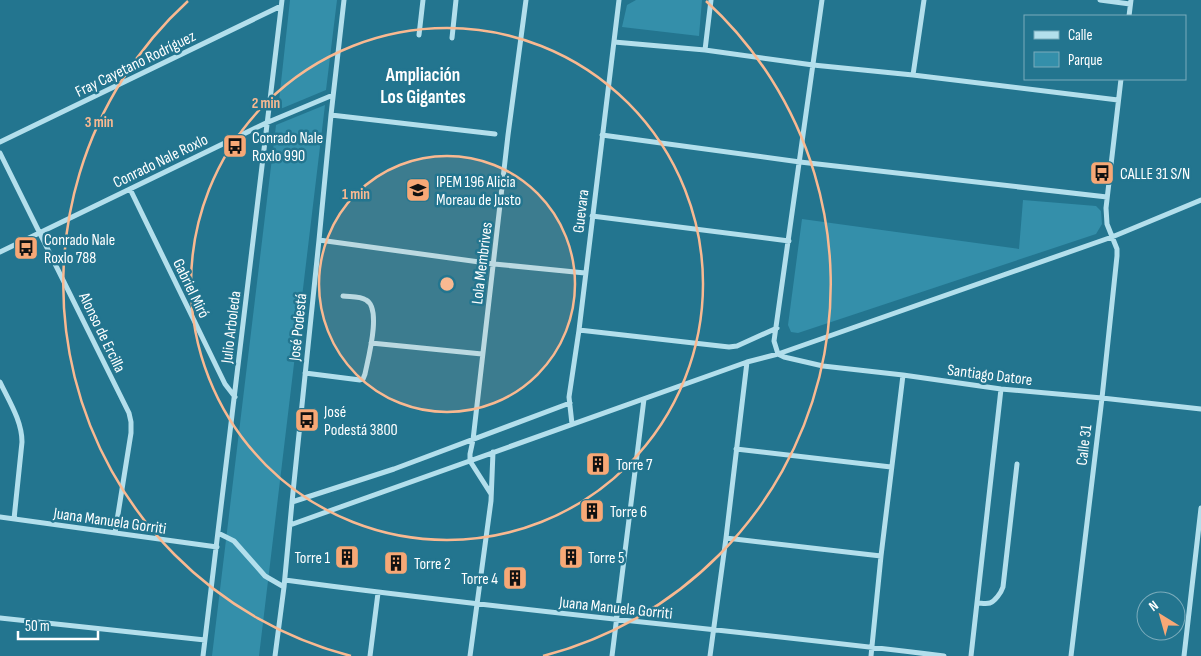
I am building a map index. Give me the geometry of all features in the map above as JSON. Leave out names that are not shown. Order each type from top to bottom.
[{"type":"street","name":"José Podestá","points":[[275,656],[344,0]]},
{"type":"street","points":[[419,35],[423,0]]},
{"type":"street","points":[[452,38],[456,0]]},
{"type":"street","name":"Lola Membrives","points":[[470,461],[508,135],[526,0]]},
{"type":"street","name":"Guevara","points":[[572,424],[569,397],[579,330],[619,0]]},
{"type":"street","points":[[705,50],[711,0]]},
{"type":"street","points":[[778,354],[774,341],[822,0]]},
{"type":"street","points":[[913,75],[924,0]]},
{"type":"street","points":[[1100,0],[1131,2],[1129,15]]},
{"type":"street","name":"Julio Arboleda","points":[[204,656],[266,123],[282,3]]},
{"type":"street","name":"Fray Cayetano Rodríguez","points":[[0,142],[282,3]]},
{"type":"street","points":[[614,42],[705,50],[813,65],[1118,100]]},
{"type":"street","name":"Calle 31","points":[[1071,656],[1117,256],[1117,249],[1106,216],[1121,80]]},
{"type":"street","name":"Conrado Nale Roxlo","points":[[0,252],[266,123],[333,95]]},
{"type":"street","points":[[331,115],[495,134]]},
{"type":"street","points":[[602,135],[800,162],[1107,197]]},
{"type":"street","name":"Alonso de Ercilla","points":[[0,153],[132,422],[115,533]]},
{"type":"street","name":"Gabriel Miró","points":[[130,189],[225,384],[235,397]]},
{"type":"street","points":[[290,525],[747,362],[778,354],[1112,237],[1201,200]]},
{"type":"street","points":[[592,216],[789,241]]},
{"type":"street","points":[[319,240],[494,264],[585,273]]},
{"type":"street","points":[[305,374],[363,379],[371,343],[374,316],[372,306],[364,298],[343,296]]},
{"type":"street","points":[[579,330],[729,347],[737,346],[777,328]]},
{"type":"street","points":[[371,343],[482,354]]},
{"type":"street","name":"Santiago Datore","points":[[778,354],[823,366],[1001,389],[1201,409]]},
{"type":"street","points":[[710,656],[747,362]]},
{"type":"street","points":[[871,656],[902,375]]},
{"type":"street","points":[[0,382],[22,432],[14,519]]},
{"type":"street","points":[[972,656],[1001,389]]},
{"type":"street","points":[[612,656],[644,399]]},
{"type":"street","points":[[292,502],[376,475],[570,403]]},
{"type":"street","points":[[736,449],[891,467]]},
{"type":"street","points":[[470,656],[491,494],[493,452]]},
{"type":"street","points":[[470,461],[491,494]]},
{"type":"street","points":[[977,603],[989,604],[1001,592],[1003,587],[1017,464]]},
{"type":"street","points":[[1184,656],[1201,508]]},
{"type":"street","name":"Juana Manuela Gorriti","points":[[0,517],[217,547]]},
{"type":"street","points":[[218,534],[234,541],[265,576],[284,584]]},
{"type":"street","points":[[726,538],[881,556]]},
{"type":"street","name":"Juana Manuela Gorriti","points":[[284,584],[944,656]]},
{"type":"street","points":[[370,656],[378,593]]},
{"type":"street","points":[[0,618],[205,640]]},
{"type":"green space","points":[[290,0],[337,0],[326,90],[278,110]]},
{"type":"green space","points":[[636,0],[702,0],[699,36],[622,27],[627,5]]},
{"type":"green space","points":[[325,105],[259,656],[212,656],[276,125]]},
{"type":"green space","points":[[1023,200],[1096,206],[1101,211],[1102,224],[1096,234],[798,333],[791,332],[788,325],[802,219],[1019,249]]},
{"type":"place","name":"Conrado Nale Roxlo 990","points":[[235,146]]},
{"type":"place","name":"CALLE 31 S/N","points":[[1102,173]]},
{"type":"place","name":"IPEM 196 Alicia Moreau de Justo","points":[[418,190]]},
{"type":"place","name":"Conrado Nale Roxlo 788","points":[[26,248]]},
{"type":"place","name":"José Podestá 3800","points":[[307,420]]},
{"type":"place","name":"Torre 7","points":[[598,464]]},
{"type":"place","name":"Torre 6","points":[[592,511]]},
{"type":"place","name":"Torre 1","points":[[347,557]]},
{"type":"place","name":"Torre 5","points":[[571,557]]},
{"type":"place","name":"Torre 2","points":[[396,563]]},
{"type":"place","name":"Torre 4","points":[[515,578]]},
{"type":"district","name":"Ampliación Los Gigantes","points":[[423,85]]}]
